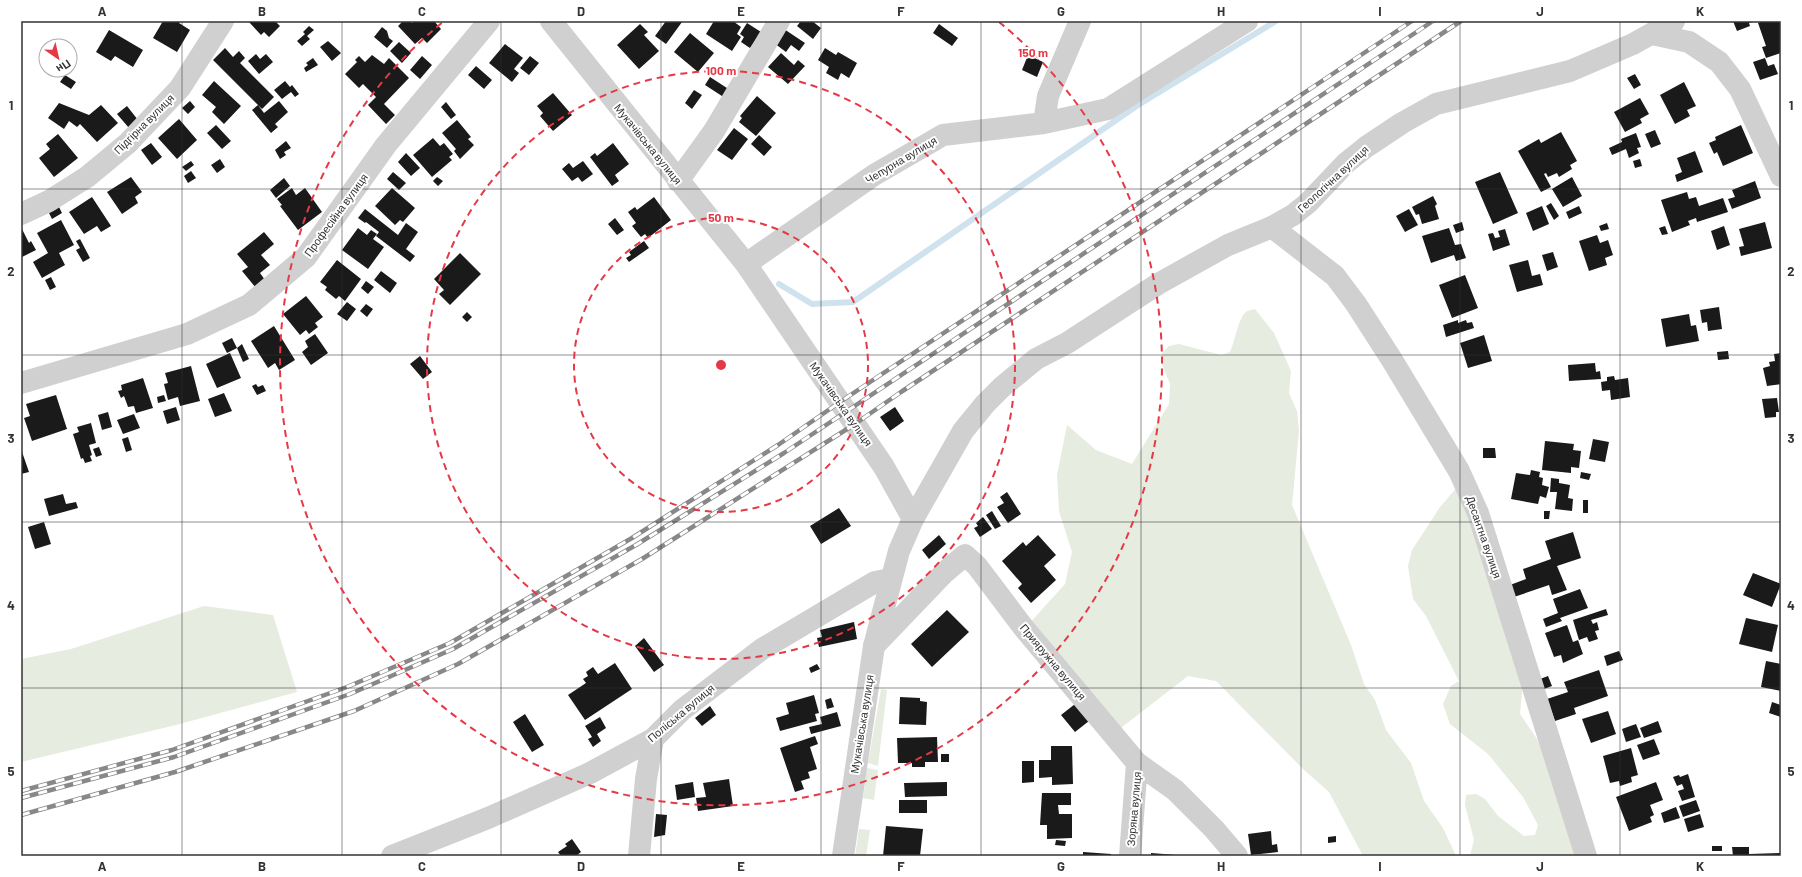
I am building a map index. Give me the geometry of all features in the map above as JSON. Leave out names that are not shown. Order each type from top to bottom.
[{"type":"street","name":"Підгірна вулиця","points":[[21,214],[49,201],[87,177],[128,143],[180,88],[223,21]]},
{"type":"street","name":"Професійна вулиця","points":[[21,383],[187,334],[248,305],[306,257],[386,146],[489,21]]},
{"type":"street","name":"Мукачівська вулиця","points":[[551,21],[746,264],[884,467],[913,519],[899,552],[891,578],[874,646],[843,856]]},
{"type":"street","points":[[678,181],[714,131],[778,21]]},
{"type":"street","points":[[1044,124],[1048,96],[1080,21]]},
{"type":"street","name":"Чепурна вулиця","points":[[746,264],[874,175],[943,135],[1044,124],[1108,109],[1247,21]]},
{"type":"street","name":"Геологічна вулиця","points":[[913,519],[963,431],[985,404],[1002,387],[1036,359],[1067,343],[1158,284],[1228,245],[1272,227],[1294,215],[1308,203],[1346,163],[1366,146],[1402,123],[1436,104],[1570,71],[1633,44],[1674,21]]},
{"type":"street","points":[[1652,34],[1689,42],[1719,62],[1740,89],[1781,176]]},
{"type":"street","name":"Десантна вулиця","points":[[1272,227],[1335,276],[1356,304],[1392,360],[1460,471],[1478,513],[1586,856]]},
{"type":"street","name":"Прияружна вулиця","points":[[874,646],[945,572],[965,555],[978,566],[1023,627],[1137,763],[1175,790],[1214,829],[1237,856]]},
{"type":"street","name":"Поліська вулиця","points":[[392,856],[488,818],[590,774],[652,739],[682,710],[762,649],[875,582],[891,578]]},
{"type":"street","points":[[638,856],[646,779],[652,739]]},
{"type":"street","name":"Зоряна вулиця","points":[[1130,856],[1137,763]]},
{"type":"shaded area","points":[[1255,309],[1274,333],[1291,371],[1289,393],[1297,411],[1299,431],[1292,505],[1351,645],[1364,684],[1375,700],[1386,730],[1411,763],[1424,801],[1443,828],[1456,856],[1363,856],[1329,792],[1303,769],[1216,681],[1188,676],[1117,731],[1027,626],[1065,584],[1072,552],[1059,511],[1057,475],[1067,425],[1096,450],[1132,464],[1169,404],[1170,384],[1162,364],[1162,353],[1169,346],[1179,344],[1221,355],[1230,352],[1243,315],[1247,311]]},
{"type":"shaded area","points":[[1460,484],[1523,681],[1520,714],[1537,739],[1556,780],[1580,856],[1470,856],[1474,840],[1465,805],[1466,795],[1476,794],[1485,799],[1498,816],[1524,836],[1535,835],[1538,825],[1523,797],[1488,754],[1450,724],[1443,704],[1451,686],[1459,681],[1426,616],[1413,599],[1408,566],[1412,550],[1440,507]]},
{"type":"shaded area","points":[[204,606],[273,615],[297,692],[176,725],[21,762],[21,659],[71,649]]},
{"type":"shaded area","points":[[881,689],[887,690],[878,766],[868,763]]},
{"type":"shaded area","points":[[867,768],[878,770],[874,800],[863,798]]},
{"type":"shaded area","points":[[859,829],[870,830],[866,856],[855,856]]},
{"type":"building","points":[[163,21],[180,21],[179,23],[190,30],[177,52],[153,38]]},
{"type":"building","points":[[248,21],[275,21],[280,26],[269,37],[264,32],[261,35]]},
{"type":"building","points":[[403,21],[410,21],[412,23],[414,21],[434,21],[441,29],[427,43],[422,38],[415,44],[398,26]]},
{"type":"building","points":[[666,21],[682,22],[666,44],[655,36]]},
{"type":"building","points":[[714,21],[733,21],[741,27],[737,34],[741,37],[732,51],[706,34]]},
{"type":"building","points":[[801,21],[812,21],[821,28],[813,39],[797,26]]},
{"type":"building","points":[[1733,21],[1755,21],[1749,23],[1750,26],[1737,31]]},
{"type":"building","points":[[1763,21],[1781,21],[1781,53],[1766,58],[1762,47],[1766,46],[1758,23]]},
{"type":"building","points":[[747,23],[761,32],[750,48],[741,42],[744,37],[740,34]]},
{"type":"building","points":[[640,24],[648,32],[644,35],[659,51],[639,69],[617,45]]},
{"type":"building","points":[[939,24],[958,38],[952,46],[933,33]]},
{"type":"building","points":[[309,26],[314,30],[307,36],[310,39],[302,46],[297,41],[305,34],[303,32]]},
{"type":"building","points":[[382,27],[387,31],[389,38],[393,41],[387,48],[374,37]]},
{"type":"building","points":[[784,29],[805,43],[799,51],[791,45],[786,52],[774,43]]},
{"type":"building","points":[[109,30],[143,50],[133,67],[115,56],[111,61],[96,52]]},
{"type":"building","points":[[690,33],[714,53],[698,72],[674,52]]},
{"type":"building","points":[[328,41],[341,53],[332,61],[320,47]]},
{"type":"building","points":[[399,42],[411,53],[402,63],[390,51]]},
{"type":"building","points":[[505,44],[523,58],[514,69],[519,73],[512,82],[489,63]]},
{"type":"building","points":[[225,48],[233,57],[239,51],[245,58],[240,63],[274,97],[262,109],[213,60]]},
{"type":"building","points":[[825,48],[836,55],[838,52],[857,63],[849,78],[841,73],[838,80],[826,73],[829,67],[818,60]]},
{"type":"building","points":[[781,53],[794,65],[798,60],[805,66],[788,84],[768,67]]},
{"type":"building","points":[[256,54],[260,59],[266,54],[273,62],[259,74],[248,61]]},
{"type":"building","points":[[372,55],[384,64],[389,58],[409,78],[384,104],[395,115],[386,124],[368,105],[376,97],[363,84],[359,88],[345,74],[357,62],[355,60],[359,56],[365,62]]},
{"type":"building","points":[[1028,55],[1043,62],[1037,77],[1022,70]]},
{"type":"building","points":[[422,56],[432,65],[420,79],[410,70]]},
{"type":"building","points":[[530,56],[539,63],[529,75],[520,68]]},
{"type":"building","points":[[313,58],[318,65],[306,72],[304,68],[308,65],[306,63]]},
{"type":"building","points":[[1765,58],[1768,66],[1774,64],[1778,74],[1760,80],[1753,62]]},
{"type":"building","points":[[476,66],[492,80],[484,89],[468,75]]},
{"type":"building","points":[[1635,74],[1641,85],[1634,89],[1627,78]]},
{"type":"building","points":[[710,77],[730,90],[725,98],[705,85]]},
{"type":"building","points":[[63,78],[70,78],[76,82],[71,89],[60,82]]},
{"type":"building","points":[[214,81],[241,106],[224,124],[212,112],[216,107],[202,95]]},
{"type":"building","points":[[285,81],[290,87],[292,85],[299,94],[295,97],[291,92],[282,99],[274,90]]},
{"type":"building","points":[[1684,82],[1696,106],[1687,110],[1690,116],[1675,124],[1660,95]]},
{"type":"building","points":[[694,90],[702,95],[692,109],[685,103]]},
{"type":"building","points":[[553,93],[572,115],[553,131],[540,116],[543,113],[537,106]]},
{"type":"building","points":[[757,96],[776,113],[756,136],[739,122],[742,118],[740,116]]},
{"type":"building","points":[[1640,98],[1649,114],[1640,119],[1642,123],[1625,132],[1614,112]]},
{"type":"building","points":[[190,101],[195,107],[188,114],[182,108]]},
{"type":"building","points":[[279,101],[288,112],[275,124],[278,127],[271,133],[252,110],[258,105],[264,113]]},
{"type":"building","points":[[446,102],[456,115],[451,119],[441,107]]},
{"type":"building","points":[[59,103],[89,115],[101,105],[118,123],[97,142],[80,124],[77,127],[69,121],[64,129],[48,118]]},
{"type":"building","points":[[127,106],[138,120],[129,128],[117,114]]},
{"type":"building","points":[[179,119],[197,140],[177,159],[158,138]]},
{"type":"building","points":[[457,120],[471,137],[468,139],[474,145],[460,159],[454,151],[456,149],[442,133]]},
{"type":"building","points":[[216,125],[231,141],[222,149],[207,133]]},
{"type":"building","points":[[1741,125],[1753,153],[1723,166],[1717,152],[1714,154],[1709,143],[1716,140],[1715,137]]},
{"type":"building","points":[[734,128],[748,139],[732,160],[717,150]]},
{"type":"building","points":[[1655,130],[1661,144],[1651,148],[1645,134]]},
{"type":"building","points":[[1561,132],[1577,161],[1570,165],[1572,169],[1559,177],[1557,173],[1548,177],[1546,173],[1544,174],[1551,187],[1541,192],[1518,151],[1539,139],[1541,143]]},
{"type":"building","points":[[1636,133],[1641,147],[1637,148],[1639,153],[1629,158],[1626,149],[1612,155],[1609,148],[1622,142],[1621,139]]},
{"type":"building","points":[[58,134],[78,158],[54,177],[39,158],[50,149],[46,144]]},
{"type":"building","points":[[759,135],[772,147],[764,156],[751,144]]},
{"type":"building","points":[[433,138],[440,146],[444,143],[453,154],[449,157],[452,160],[432,177],[413,155]]},
{"type":"building","points":[[286,141],[291,148],[284,152],[286,155],[280,159],[275,150]]},
{"type":"building","points":[[151,143],[162,157],[152,165],[141,150]]},
{"type":"building","points":[[613,143],[629,164],[615,175],[619,181],[612,186],[590,157],[595,153],[597,156]]},
{"type":"building","points":[[1695,151],[1703,172],[1677,182],[1675,175],[1682,172],[1677,158]]},
{"type":"building","points":[[406,153],[420,168],[411,176],[398,162]]},
{"type":"building","points":[[220,159],[225,167],[217,173],[211,165]]},
{"type":"building","points":[[1640,159],[1642,166],[1635,168],[1633,161]]},
{"type":"building","points":[[191,161],[194,165],[186,171],[182,167]]},
{"type":"building","points":[[583,161],[593,174],[582,182],[578,177],[572,181],[562,169],[569,163],[573,168]]},
{"type":"building","points":[[191,171],[196,178],[188,183],[184,176]]},
{"type":"building","points":[[393,172],[406,183],[399,190],[387,179]]},
{"type":"building","points":[[1500,172],[1518,213],[1493,224],[1475,182]]},
{"type":"building","points":[[131,177],[142,192],[135,197],[138,203],[122,214],[107,192]]},
{"type":"building","points":[[437,177],[443,181],[438,186],[433,181]]},
{"type":"building","points":[[1572,177],[1582,196],[1563,207],[1552,189]]},
{"type":"building","points":[[284,178],[290,186],[276,198],[270,190]]},
{"type":"building","points":[[1755,181],[1761,198],[1732,209],[1728,199],[1735,197],[1732,190]]},
{"type":"building","points":[[292,188],[296,195],[305,188],[322,212],[298,230],[280,206],[282,205],[277,199]]},
{"type":"building","points":[[392,188],[415,208],[403,222],[400,220],[395,225],[375,206]]},
{"type":"building","points":[[1687,192],[1689,199],[1696,197],[1699,206],[1723,198],[1728,212],[1697,222],[1696,218],[1688,221],[1690,225],[1672,232],[1661,200]]},
{"type":"building","points":[[1433,196],[1437,204],[1435,206],[1439,219],[1422,224],[1419,214],[1416,215],[1412,207]]},
{"type":"building","points":[[92,197],[111,226],[101,232],[97,226],[84,234],[69,212]]},
{"type":"building","points":[[654,197],[671,220],[648,238],[645,234],[641,237],[632,226],[636,223],[628,212],[635,207],[637,210]]},
{"type":"building","points":[[1551,203],[1559,216],[1554,220],[1546,206]]},
{"type":"building","points":[[1542,206],[1549,224],[1533,231],[1526,213]]},
{"type":"building","points":[[1579,206],[1582,213],[1569,219],[1566,212]]},
{"type":"building","points":[[59,207],[62,213],[52,219],[49,213]]},
{"type":"building","points":[[365,209],[398,235],[406,223],[418,232],[406,249],[415,256],[410,262],[376,236],[379,232],[358,218]]},
{"type":"building","points":[[1409,209],[1418,225],[1405,232],[1396,216]]},
{"type":"building","points":[[615,218],[624,230],[617,235],[608,224]]},
{"type":"building","points":[[61,220],[74,245],[59,253],[65,265],[42,278],[33,262],[48,253],[37,233]]},
{"type":"building","points":[[1462,222],[1464,230],[1456,233],[1453,225]]},
{"type":"building","points":[[1765,222],[1772,248],[1741,256],[1739,247],[1744,246],[1739,229]]},
{"type":"building","points":[[1607,223],[1609,229],[1601,231],[1599,226]]},
{"type":"building","points":[[1665,226],[1668,234],[1662,235],[1659,228]]},
{"type":"building","points":[[1724,226],[1730,245],[1717,250],[1711,231]]},
{"type":"building","points":[[21,227],[29,243],[31,241],[36,250],[22,257]]},
{"type":"building","points":[[358,228],[367,235],[371,230],[377,234],[373,239],[384,247],[368,269],[342,250]]},
{"type":"building","points":[[1449,228],[1455,245],[1461,244],[1466,258],[1456,261],[1454,255],[1431,263],[1422,236]]},
{"type":"building","points":[[1505,229],[1510,245],[1493,251],[1488,234],[1493,233],[1495,238],[1500,237],[1498,231]]},
{"type":"building","points":[[264,232],[274,244],[261,255],[270,265],[260,273],[265,280],[256,288],[242,271],[248,267],[237,254]]},
{"type":"building","points":[[1597,235],[1600,243],[1608,240],[1613,255],[1605,258],[1607,265],[1589,271],[1579,241]]},
{"type":"building","points":[[80,239],[90,258],[83,262],[76,250],[80,248],[76,241]]},
{"type":"building","points":[[644,241],[649,248],[629,262],[626,258],[631,255],[629,252]]},
{"type":"building","points":[[1553,252],[1558,267],[1547,271],[1542,255]]},
{"type":"building","points":[[460,253],[481,274],[450,305],[439,294],[444,290],[434,279]]},
{"type":"building","points":[[337,260],[361,279],[345,301],[339,296],[336,299],[325,290],[327,287],[320,282]]},
{"type":"building","points":[[1528,260],[1532,276],[1540,274],[1543,285],[1517,292],[1509,265]]},
{"type":"building","points":[[381,271],[397,283],[390,293],[374,280]]},
{"type":"building","points":[[1465,275],[1478,308],[1452,318],[1439,285]]},
{"type":"building","points":[[51,277],[56,287],[50,290],[45,280]]},
{"type":"building","points":[[366,281],[374,287],[368,294],[361,288]]},
{"type":"building","points":[[306,296],[323,317],[315,323],[318,327],[309,334],[306,330],[300,335],[283,314]]},
{"type":"building","points":[[347,302],[356,309],[347,321],[337,314]]},
{"type":"building","points":[[366,304],[373,309],[367,317],[360,311]]},
{"type":"building","points":[[1719,307],[1722,329],[1708,331],[1707,322],[1702,323],[1700,310]]},
{"type":"building","points":[[467,312],[472,317],[467,322],[462,317]]},
{"type":"building","points":[[1689,314],[1691,326],[1696,325],[1699,341],[1666,347],[1661,319]]},
{"type":"building","points":[[1458,320],[1458,323],[1466,320],[1467,323],[1472,322],[1474,328],[1446,337],[1443,325]]},
{"type":"building","points":[[274,326],[295,360],[279,370],[275,363],[268,368],[251,341]]},
{"type":"building","points":[[315,334],[328,353],[311,365],[302,352],[308,347],[305,341]]},
{"type":"building","points":[[1484,335],[1492,361],[1468,368],[1460,343]]},
{"type":"building","points":[[232,338],[237,348],[227,353],[222,343]]},
{"type":"building","points":[[242,344],[249,359],[243,362],[237,348]]},
{"type":"building","points":[[1728,351],[1729,359],[1718,360],[1717,352]]},
{"type":"building","points":[[230,353],[241,378],[217,388],[206,364]]},
{"type":"building","points":[[1781,353],[1781,384],[1767,386],[1763,368],[1770,366],[1769,362],[1775,361],[1774,354]]},
{"type":"building","points":[[420,356],[432,372],[423,379],[410,364]]},
{"type":"building","points":[[1595,363],[1596,372],[1600,371],[1601,379],[1569,381],[1568,365]]},
{"type":"building","points":[[191,366],[200,401],[180,406],[178,397],[168,400],[164,384],[168,383],[165,373]]},
{"type":"building","points":[[1614,376],[1615,380],[1628,378],[1630,397],[1611,400],[1610,390],[1602,391],[1601,382],[1607,381],[1607,377]]},
{"type":"building","points":[[143,378],[153,408],[136,413],[134,406],[128,407],[124,396],[121,398],[118,391],[122,390],[121,385]]},
{"type":"building","points":[[256,384],[258,387],[263,385],[266,391],[257,395],[252,386]]},
{"type":"building","points":[[224,393],[232,411],[215,417],[208,399]]},
{"type":"building","points":[[56,395],[67,429],[32,441],[24,418],[30,416],[26,404]]},
{"type":"building","points":[[164,395],[166,401],[158,403],[157,397]]},
{"type":"building","points":[[1777,398],[1779,412],[1776,412],[1776,417],[1765,418],[1762,399]]},
{"type":"building","points":[[176,407],[180,420],[167,424],[163,411]]},
{"type":"building","points":[[895,407],[904,421],[890,431],[880,417]]},
{"type":"building","points":[[108,412],[112,427],[102,430],[98,415]]},
{"type":"building","points":[[134,414],[140,428],[123,434],[117,420]]},
{"type":"building","points":[[91,423],[96,443],[89,445],[92,461],[85,463],[83,458],[81,459],[73,434],[79,432],[77,427]]},
{"type":"building","points":[[128,437],[132,450],[126,452],[122,439]]},
{"type":"building","points":[[1593,439],[1609,442],[1605,462],[1589,459]]},
{"type":"building","points":[[1545,441],[1574,444],[1573,450],[1581,451],[1579,468],[1571,467],[1571,473],[1542,470]]},
{"type":"building","points":[[99,447],[102,455],[96,457],[93,449]]},
{"type":"building","points":[[1483,448],[1495,448],[1496,458],[1483,458]]},
{"type":"building","points":[[21,449],[29,472],[21,474]]},
{"type":"building","points":[[1531,470],[1540,472],[1539,477],[1543,478],[1542,485],[1549,487],[1546,498],[1540,496],[1538,504],[1511,499],[1516,473],[1530,475]]},
{"type":"building","points":[[1581,472],[1591,474],[1589,480],[1580,478]]},
{"type":"building","points":[[1551,478],[1559,479],[1559,483],[1570,485],[1568,498],[1573,499],[1572,511],[1555,509],[1557,492],[1550,492]]},
{"type":"building","points":[[1007,492],[1021,514],[1008,523],[997,507],[1004,503],[1000,497]]},
{"type":"building","points":[[63,494],[66,504],[76,502],[78,508],[49,516],[44,499]]},
{"type":"building","points":[[1583,500],[1588,500],[1588,513],[1583,513]]},
{"type":"building","points":[[839,508],[851,526],[821,544],[810,526]]},
{"type":"building","points":[[992,511],[1001,526],[995,529],[986,515]]},
{"type":"building","points":[[1544,511],[1550,511],[1549,519],[1544,519]]},
{"type":"building","points":[[983,517],[992,529],[980,537],[974,528],[978,526],[976,523]]},
{"type":"building","points":[[44,522],[51,544],[35,549],[28,527]]},
{"type":"building","points":[[1573,532],[1581,558],[1557,566],[1567,590],[1552,595],[1549,585],[1514,597],[1510,585],[1526,579],[1523,569],[1551,559],[1545,541]]},
{"type":"building","points":[[939,535],[946,544],[929,559],[922,550]]},
{"type":"building","points":[[1038,535],[1056,555],[1044,566],[1056,580],[1031,603],[1018,588],[1022,584],[1002,561],[1023,542],[1026,546]]},
{"type":"building","points":[[1753,573],[1781,584],[1772,607],[1743,595]]},
{"type":"building","points":[[1580,589],[1588,608],[1560,618],[1562,621],[1546,627],[1543,619],[1558,613],[1553,599]]},
{"type":"building","points":[[1606,609],[1608,615],[1591,620],[1593,624],[1597,622],[1599,630],[1595,631],[1598,639],[1589,642],[1587,637],[1579,640],[1573,620]]},
{"type":"building","points":[[947,610],[969,632],[932,667],[911,644]]},
{"type":"building","points":[[1746,618],[1778,625],[1772,652],[1739,644]]},
{"type":"building","points":[[854,622],[857,639],[819,647],[817,638],[822,637],[820,630]]},
{"type":"building","points":[[1567,625],[1573,642],[1578,640],[1583,654],[1563,663],[1561,655],[1554,657],[1545,633]]},
{"type":"building","points":[[644,638],[664,665],[654,672],[635,646]]},
{"type":"building","points":[[1619,651],[1623,660],[1607,666],[1604,656]]},
{"type":"building","points":[[1766,661],[1781,664],[1781,691],[1761,687]]},
{"type":"building","points":[[615,663],[632,689],[585,720],[568,695],[586,683],[583,679],[588,676],[586,672],[593,667],[598,674]]},
{"type":"building","points":[[817,664],[820,669],[811,673],[809,668]]},
{"type":"building","points":[[1599,670],[1608,696],[1574,708],[1576,714],[1555,721],[1547,699],[1568,692],[1564,682]]},
{"type":"building","points":[[1548,676],[1552,686],[1544,689],[1540,679]]},
{"type":"building","points":[[814,695],[819,713],[815,714],[817,721],[780,731],[776,718],[789,714],[786,703]]},
{"type":"building","points":[[900,697],[920,698],[920,701],[927,702],[926,725],[899,724]]},
{"type":"building","points":[[831,698],[834,707],[827,709],[825,700]]},
{"type":"building","points":[[1772,702],[1781,705],[1781,717],[1769,713]]},
{"type":"building","points":[[1075,704],[1089,721],[1075,732],[1061,715]]},
{"type":"building","points":[[710,706],[716,715],[702,726],[695,718]]},
{"type":"building","points":[[1608,711],[1616,734],[1591,743],[1582,719]]},
{"type":"building","points":[[837,712],[841,726],[811,734],[809,727],[822,724],[820,717]]},
{"type":"building","points":[[525,714],[544,745],[532,752],[513,722]]},
{"type":"building","points":[[600,717],[606,728],[597,734],[601,741],[593,747],[588,739],[592,737],[585,726]]},
{"type":"building","points":[[1658,721],[1662,732],[1644,738],[1640,728]]},
{"type":"building","points":[[1636,724],[1641,737],[1626,742],[1622,729]]},
{"type":"building","points":[[815,736],[818,744],[810,747],[817,769],[808,772],[810,778],[801,781],[804,789],[795,792],[780,748]]},
{"type":"building","points":[[937,737],[938,762],[925,762],[925,767],[912,767],[912,763],[898,763],[897,738]]},
{"type":"building","points":[[1654,739],[1660,754],[1643,760],[1637,745]]},
{"type":"building","points":[[1051,746],[1072,746],[1073,784],[1052,785],[1052,777],[1039,778],[1039,760],[1051,760]]},
{"type":"building","points":[[1631,748],[1638,775],[1631,777],[1632,782],[1620,786],[1619,781],[1610,783],[1603,756]]},
{"type":"building","points":[[941,754],[949,754],[949,762],[941,762]]},
{"type":"building","points":[[1022,761],[1034,761],[1034,782],[1022,783]]},
{"type":"building","points":[[1688,774],[1695,797],[1682,801],[1678,791],[1684,789],[1682,784],[1677,786],[1673,777],[1679,775],[1680,777]]},
{"type":"building","points":[[729,779],[733,806],[698,811],[696,798],[706,797],[703,783]]},
{"type":"building","points":[[693,782],[695,797],[677,800],[675,785]]},
{"type":"building","points":[[947,782],[947,796],[905,797],[904,783]]},
{"type":"building","points":[[1656,782],[1663,800],[1650,805],[1654,815],[1650,817],[1652,822],[1629,831],[1616,797]]},
{"type":"building","points":[[1042,793],[1071,793],[1071,805],[1058,805],[1059,814],[1072,814],[1072,838],[1047,839],[1047,825],[1040,825]]},
{"type":"building","points":[[899,800],[927,800],[927,813],[899,813]]},
{"type":"building","points":[[1696,800],[1700,811],[1683,817],[1679,806]]},
{"type":"building","points":[[1676,807],[1680,818],[1664,823],[1661,813]]},
{"type":"building","points":[[656,814],[667,815],[665,835],[654,837]]},
{"type":"building","points":[[1700,814],[1704,827],[1688,832],[1684,819]]},
{"type":"building","points":[[886,826],[923,829],[920,856],[883,856]]},
{"type":"building","points":[[1271,831],[1272,845],[1277,844],[1278,852],[1251,855],[1248,834]]},
{"type":"building","points":[[1336,836],[1336,842],[1328,843],[1328,837]]},
{"type":"building","points":[[572,839],[581,852],[576,856],[561,856],[558,852],[567,846],[565,844]]},
{"type":"building","points":[[1056,840],[1066,841],[1065,846],[1055,845]]},
{"type":"building","points":[[1712,846],[1722,846],[1722,851],[1712,851]]},
{"type":"building","points":[[1732,847],[1749,847],[1749,854],[1781,853],[1781,856],[1733,856]]},
{"type":"building","points":[[1083,852],[1111,854],[1111,856],[1083,856]]},
{"type":"building","points":[[1151,853],[1176,855],[1176,856],[1151,856]]},
{"type":"waterway","points":[[779,284],[812,304],[853,302],[1138,105],[1276,21]]},
{"type":"railway","points":[[21,791],[172,750],[347,687],[450,643],[632,538],[778,445],[840,402],[1412,21]]},
{"type":"railway","points":[[21,798],[174,757],[350,694],[453,649],[636,545],[784,453],[1433,21]]},
{"type":"railway","points":[[21,815],[175,772],[354,711],[458,664],[642,559],[855,424],[1461,21]]}]
